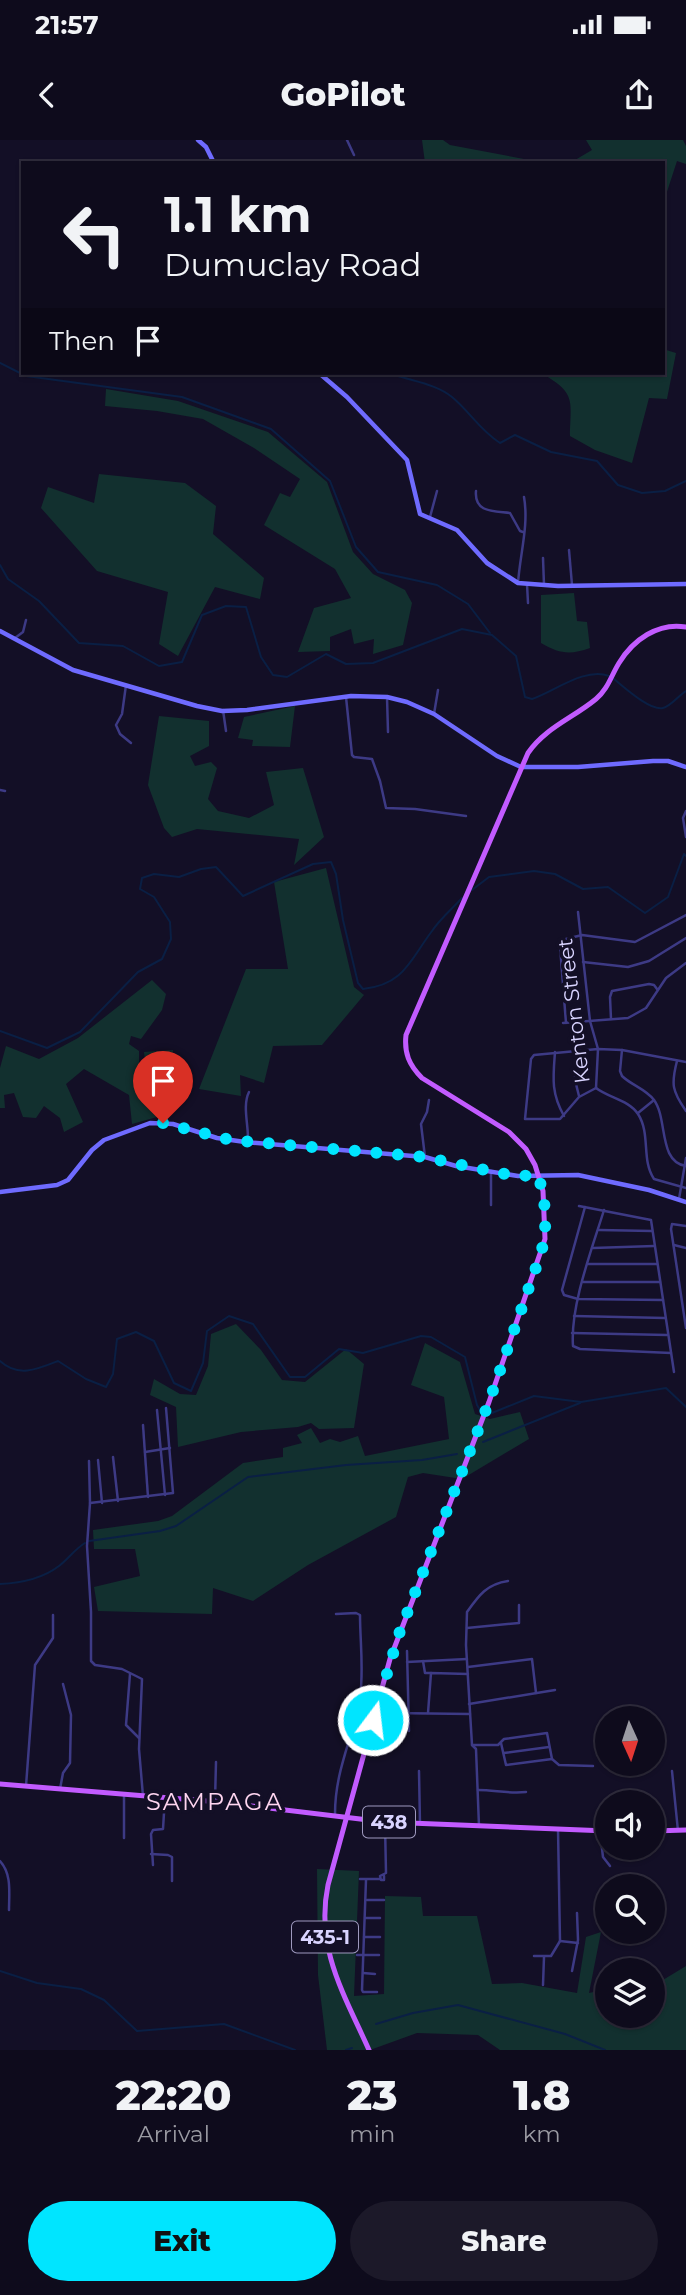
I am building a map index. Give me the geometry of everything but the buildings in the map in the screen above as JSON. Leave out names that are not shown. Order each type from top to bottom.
[{"type":"main road","points":[[347,1818],[399,1634],[489,1402],[545,1239],[545,1207],[536,1165],[526,1149],[509,1132],[422,1078],[409,1061],[405,1042],[407,1028],[528,753],[538,740],[604,691],[619,662],[634,643],[660,627],[686,627]]},
{"type":"main road","name":"438","points":[[0,1784],[215,1801],[385,1822],[595,1831]]},
{"type":"main road","name":"435-1","points":[[347,1818],[326,1897],[324,1931],[331,1965],[369,2050]]},
{"type":"main road","points":[[665,1831],[686,1830]]},
{"type":"street","points":[[198,140],[206,147],[213,161]]},
{"type":"street","points":[[347,140],[354,155]]},
{"type":"street","points":[[321,375],[347,397],[407,460],[420,514],[457,530],[486,563],[518,583],[686,584]]},
{"type":"street","points":[[430,517],[437,491]]},
{"type":"street","points":[[476,491],[475,497],[480,505],[491,512],[510,513],[523,532]]},
{"type":"street","points":[[518,583],[523,532],[527,519],[524,497]]},
{"type":"street","points":[[569,550],[572,585]]},
{"type":"street","points":[[543,558],[544,585]]},
{"type":"street","points":[[527,584],[528,603]]},
{"type":"street","points":[[15,638],[23,632],[26,620]]},
{"type":"street","points":[[0,631],[73,670],[197,706],[247,710],[346,697],[387,697],[434,713],[497,756],[522,767],[653,761],[668,761],[686,766]]},
{"type":"street","points":[[127,685],[122,714],[116,725],[120,734],[131,743]]},
{"type":"street","points":[[434,713],[438,690]]},
{"type":"street","points":[[346,697],[352,755],[372,760],[386,808],[466,816]]},
{"type":"street","points":[[387,697],[388,732]]},
{"type":"street","points":[[223,710],[226,731]]},
{"type":"street","points":[[0,790],[5,791]]},
{"type":"street","points":[[686,811],[683,818],[686,837]]},
{"type":"street","name":"Kenton Street","points":[[578,912],[590,1021],[598,1049],[596,1088],[605,1095],[629,1105],[638,1113]]},
{"type":"street","points":[[686,915],[635,942],[582,935],[562,940],[560,946],[565,1023],[628,1018],[646,1008],[657,989],[686,963]]},
{"type":"street","points":[[583,962],[628,967],[649,961],[686,938]]},
{"type":"street","points":[[611,1019],[612,991],[649,984],[657,989]]},
{"type":"street","points":[[596,1088],[579,1097],[564,1116],[554,1121],[525,1119],[532,1056],[598,1049],[645,1053],[686,1062]]},
{"type":"street","points":[[622,1050],[622,1076],[654,1100],[660,1113],[670,1158],[676,1164],[685,1166]]},
{"type":"street","points":[[576,1051],[575,1080],[579,1097]]},
{"type":"street","points":[[555,1052],[552,1083],[554,1096],[564,1116]]},
{"type":"street","points":[[677,1060],[672,1079],[673,1087],[686,1111]]},
{"type":"street","points":[[248,1143],[245,1101],[249,1092]]},
{"type":"street","points":[[425,1157],[421,1124],[428,1112],[429,1100]]},
{"type":"street","points":[[654,1100],[638,1113],[643,1125],[650,1173],[654,1179],[686,1188]]},
{"type":"street","points":[[0,1192],[57,1185],[68,1180],[92,1150],[104,1140],[150,1123],[173,1124],[217,1138],[248,1143],[425,1157],[518,1176],[578,1175],[686,1202]]},
{"type":"street","points":[[679,1199],[686,1158]]},
{"type":"street","points":[[491,1171],[491,1205]]},
{"type":"street","points":[[579,1206],[651,1220],[674,1372]]},
{"type":"street","points":[[585,1207],[562,1290],[565,1296],[663,1300]]},
{"type":"street","points":[[604,1210],[578,1298],[572,1345],[576,1349],[671,1353]]},
{"type":"street","points":[[686,1226],[671,1224],[686,1325]]},
{"type":"street","points":[[598,1230],[652,1231]]},
{"type":"street","points":[[674,1245],[686,1248]]},
{"type":"street","points":[[593,1248],[654,1246]]},
{"type":"street","points":[[588,1264],[657,1264]]},
{"type":"street","points":[[583,1282],[660,1282]]},
{"type":"street","points":[[574,1316],[665,1318]]},
{"type":"street","points":[[572,1333],[668,1335]]},
{"type":"street","points":[[90,1503],[174,1492],[166,1408]]},
{"type":"street","points":[[157,1410],[165,1495]]},
{"type":"street","points":[[143,1425],[148,1497]]},
{"type":"street","points":[[145,1452],[170,1448]]},
{"type":"street","points":[[113,1457],[118,1501]]},
{"type":"street","points":[[98,1460],[102,1503]]},
{"type":"street","points":[[89,1461],[90,1503],[87,1530],[91,1661],[95,1665],[131,1672],[142,1679],[139,1738],[143,1796]]},
{"type":"street","points":[[479,1826],[476,1749],[472,1745],[467,1674],[467,1612],[480,1594],[496,1583],[508,1581]]},
{"type":"street","points":[[467,1628],[519,1623],[519,1605]]},
{"type":"street","points":[[334,1816],[335,1789],[354,1724],[361,1688],[360,1615],[336,1614]]},
{"type":"street","points":[[26,1786],[35,1665],[53,1638],[52,1615]]},
{"type":"street","points":[[407,1651],[409,1731]]},
{"type":"street","points":[[407,1662],[467,1658]]},
{"type":"street","points":[[468,1667],[532,1659],[536,1693]]},
{"type":"street","points":[[424,1661],[425,1673],[467,1674]]},
{"type":"street","points":[[131,1672],[126,1725],[139,1738]]},
{"type":"street","points":[[428,1714],[430,1673]]},
{"type":"street","points":[[60,1789],[63,1773],[70,1763],[71,1715],[63,1684]]},
{"type":"street","points":[[469,1704],[555,1690]]},
{"type":"street","points":[[380,1696],[388,1699],[389,1746]]},
{"type":"street","points":[[390,1713],[470,1714]]},
{"type":"street","points":[[472,1745],[501,1743],[507,1738],[547,1733],[552,1759]]},
{"type":"street","points":[[501,1743],[508,1766],[552,1759],[561,1765],[593,1766]]},
{"type":"street","points":[[504,1753],[551,1746]]},
{"type":"street","points":[[215,1801],[216,1762]]},
{"type":"street","points":[[672,1770],[678,1830]]},
{"type":"street","points":[[419,1771],[420,1824]]},
{"type":"street","points":[[478,1790],[497,1790],[505,1794],[526,1792]]},
{"type":"street","points":[[124,1794],[124,1838]]},
{"type":"street","points":[[153,1865],[151,1831],[163,1829],[165,1797]]},
{"type":"street","points":[[360,1879],[380,1879],[380,1876],[386,1873],[385,1822]]},
{"type":"street","points":[[534,1956],[551,1956],[560,1941],[558,1829]]},
{"type":"street","points":[[151,1854],[172,1857],[172,1881]]},
{"type":"street","points":[[0,1860],[9,1882],[9,1910]]},
{"type":"street","points":[[605,1860],[610,1866]]},
{"type":"street","points":[[366,1880],[362,1992],[377,1992]]},
{"type":"street","points":[[366,1900],[384,1900]]},
{"type":"street","points":[[572,1971],[578,1942],[577,1913]]},
{"type":"street","points":[[365,1918],[380,1918]]},
{"type":"street","points":[[364,1937],[380,1937]]},
{"type":"street","points":[[560,1941],[578,1942]]},
{"type":"street","points":[[357,1955],[379,1955]]},
{"type":"street","points":[[543,1985],[544,1957]]},
{"type":"street","points":[[363,1973],[375,1974]]},
{"type":"green space","points":[[422,140],[443,140],[450,145],[526,161],[425,161]]},
{"type":"green space","points":[[586,140],[683,140],[686,146],[686,164],[677,161],[665,198],[665,161],[573,161],[592,150]]},
{"type":"green space","points":[[665,350],[676,353],[667,399],[649,398],[632,463],[595,450],[570,436],[569,398],[544,375],[665,375]]},
{"type":"green space","points":[[106,389],[178,401],[268,432],[327,482],[353,552],[373,574],[405,590],[412,603],[403,645],[373,654],[374,639],[354,644],[351,629],[330,637],[330,651],[298,652],[314,608],[351,598],[335,569],[264,525],[280,493],[290,497],[300,479],[254,448],[203,419],[105,406]]},
{"type":"green space","points":[[99,474],[185,483],[216,506],[213,534],[264,578],[260,599],[215,587],[178,656],[159,644],[168,592],[97,571],[41,508],[48,487],[94,503]]},
{"type":"green space","points":[[574,593],[577,621],[587,622],[590,648],[577,652],[560,651],[541,643],[541,595]]},
{"type":"green space","points":[[295,706],[290,747],[252,746],[253,740],[238,738],[244,717]]},
{"type":"green space","points":[[159,716],[209,721],[209,746],[190,756],[195,766],[211,762],[217,768],[208,799],[218,811],[249,818],[274,805],[266,772],[303,768],[324,837],[294,865],[299,839],[197,829],[172,837],[164,828],[148,785]]},
{"type":"green space","points":[[326,868],[354,987],[364,995],[322,1045],[273,1046],[264,1083],[240,1075],[241,1096],[199,1089],[246,969],[288,969],[274,882]]},
{"type":"green space","points":[[152,980],[166,994],[162,1010],[141,1039],[131,1036],[129,1044],[139,1051],[139,1074],[145,1089],[156,1081],[157,1064],[145,1061],[144,1052],[173,1050],[172,1071],[189,1071],[186,1090],[171,1090],[168,1117],[132,1124],[129,1095],[84,1069],[66,1084],[83,1122],[64,1132],[60,1118],[44,1106],[36,1118],[23,1117],[14,1093],[4,1095],[5,1108],[0,1108],[0,1068],[6,1046],[39,1059],[78,1038]]},
{"type":"green space","points":[[236,1324],[261,1350],[282,1380],[305,1382],[346,1349],[364,1364],[354,1428],[319,1429],[311,1423],[298,1427],[241,1432],[178,1447],[176,1407],[150,1395],[154,1379],[180,1394],[196,1395],[208,1366],[211,1334]]},
{"type":"green space","points":[[425,1343],[460,1362],[475,1414],[490,1419],[520,1412],[529,1439],[462,1479],[423,1473],[408,1477],[396,1517],[308,1565],[253,1601],[213,1588],[212,1614],[98,1611],[94,1587],[140,1576],[135,1549],[94,1549],[93,1530],[158,1521],[172,1516],[243,1463],[283,1457],[283,1448],[302,1443],[297,1435],[311,1428],[320,1443],[330,1439],[340,1442],[358,1436],[365,1456],[449,1439],[444,1397],[411,1385]]},
{"type":"green space","points":[[317,1869],[359,1871],[354,1996],[384,1994],[385,1896],[421,1897],[423,1916],[477,1916],[492,1984],[522,1983],[577,1993],[586,1937],[595,1934],[595,1944],[599,1944],[589,1993],[595,1992],[595,2028],[665,2028],[665,1979],[686,1966],[686,2050],[500,2050],[478,2035],[417,2033],[370,2050],[327,2050],[318,1975]]},
{"type":"waterway","points":[[0,363],[21,374]]},
{"type":"waterway","points":[[24,375],[182,397],[271,429],[330,481],[356,547],[378,572],[437,585],[468,604],[490,633]]},
{"type":"waterway","points":[[397,375],[445,392],[500,443],[515,435],[551,452],[597,461],[618,485],[642,493],[665,491],[686,481]]},
{"type":"waterway","points":[[0,565],[8,579],[39,601],[79,643],[123,646],[159,666],[182,662],[202,615],[226,606],[246,607],[261,657],[273,675],[287,677],[326,654],[346,664],[373,663],[462,629],[492,635],[516,656],[525,697],[532,699],[580,677],[600,674],[609,676]]},
{"type":"waterway","points":[[614,679],[637,698],[658,708],[666,707],[686,691]]},
{"type":"waterway","points":[[472,890],[489,877],[534,871],[555,874],[583,889],[608,887],[645,913],[668,897],[684,854],[686,856]]},
{"type":"waterway","points":[[0,1031],[47,1048],[80,1032],[138,972],[162,959],[171,939],[170,922],[154,897],[140,889],[142,878],[154,874],[179,877],[216,867],[243,896],[313,864],[331,862],[336,874],[343,920],[358,983],[363,989],[377,987],[397,977],[439,922],[462,898]]},
{"type":"waterway","points":[[0,1361],[21,1371],[58,1361],[86,1379],[106,1387],[113,1374],[117,1339],[136,1332],[154,1341],[174,1383],[191,1391],[203,1363],[207,1331],[229,1316],[253,1324],[290,1377],[305,1377],[339,1349],[363,1353],[421,1336],[431,1337],[465,1357],[477,1405],[483,1415]]},
{"type":"waterway","points":[[487,1415],[534,1396],[581,1402],[666,1388],[686,1407]]},
{"type":"waterway","points":[[483,1442],[580,1403]]},
{"type":"waterway","points":[[89,1541],[160,1531],[176,1526],[248,1477],[346,1465],[422,1460],[457,1454]]},
{"type":"waterway","points":[[0,1584],[24,1581],[46,1574],[85,1543]]},
{"type":"waterway","points":[[0,1971],[37,1983],[81,1989],[104,2000],[137,2031],[224,2024],[295,2050]]},
{"type":"waterway","points":[[376,2024],[413,2013],[458,2005],[565,2034],[605,2050]]},
{"type":"waterway","points":[[346,2050],[352,2048]]},
{"type":"district","name":"SAMPAGA","points":[[215,1802]]},
{"type":"route","points":[[163,1123],[231,1140],[425,1157],[456,1166],[518,1176],[538,1175],[545,1207],[545,1239],[541,1253],[489,1402],[390,1659],[373,1720]]}]
